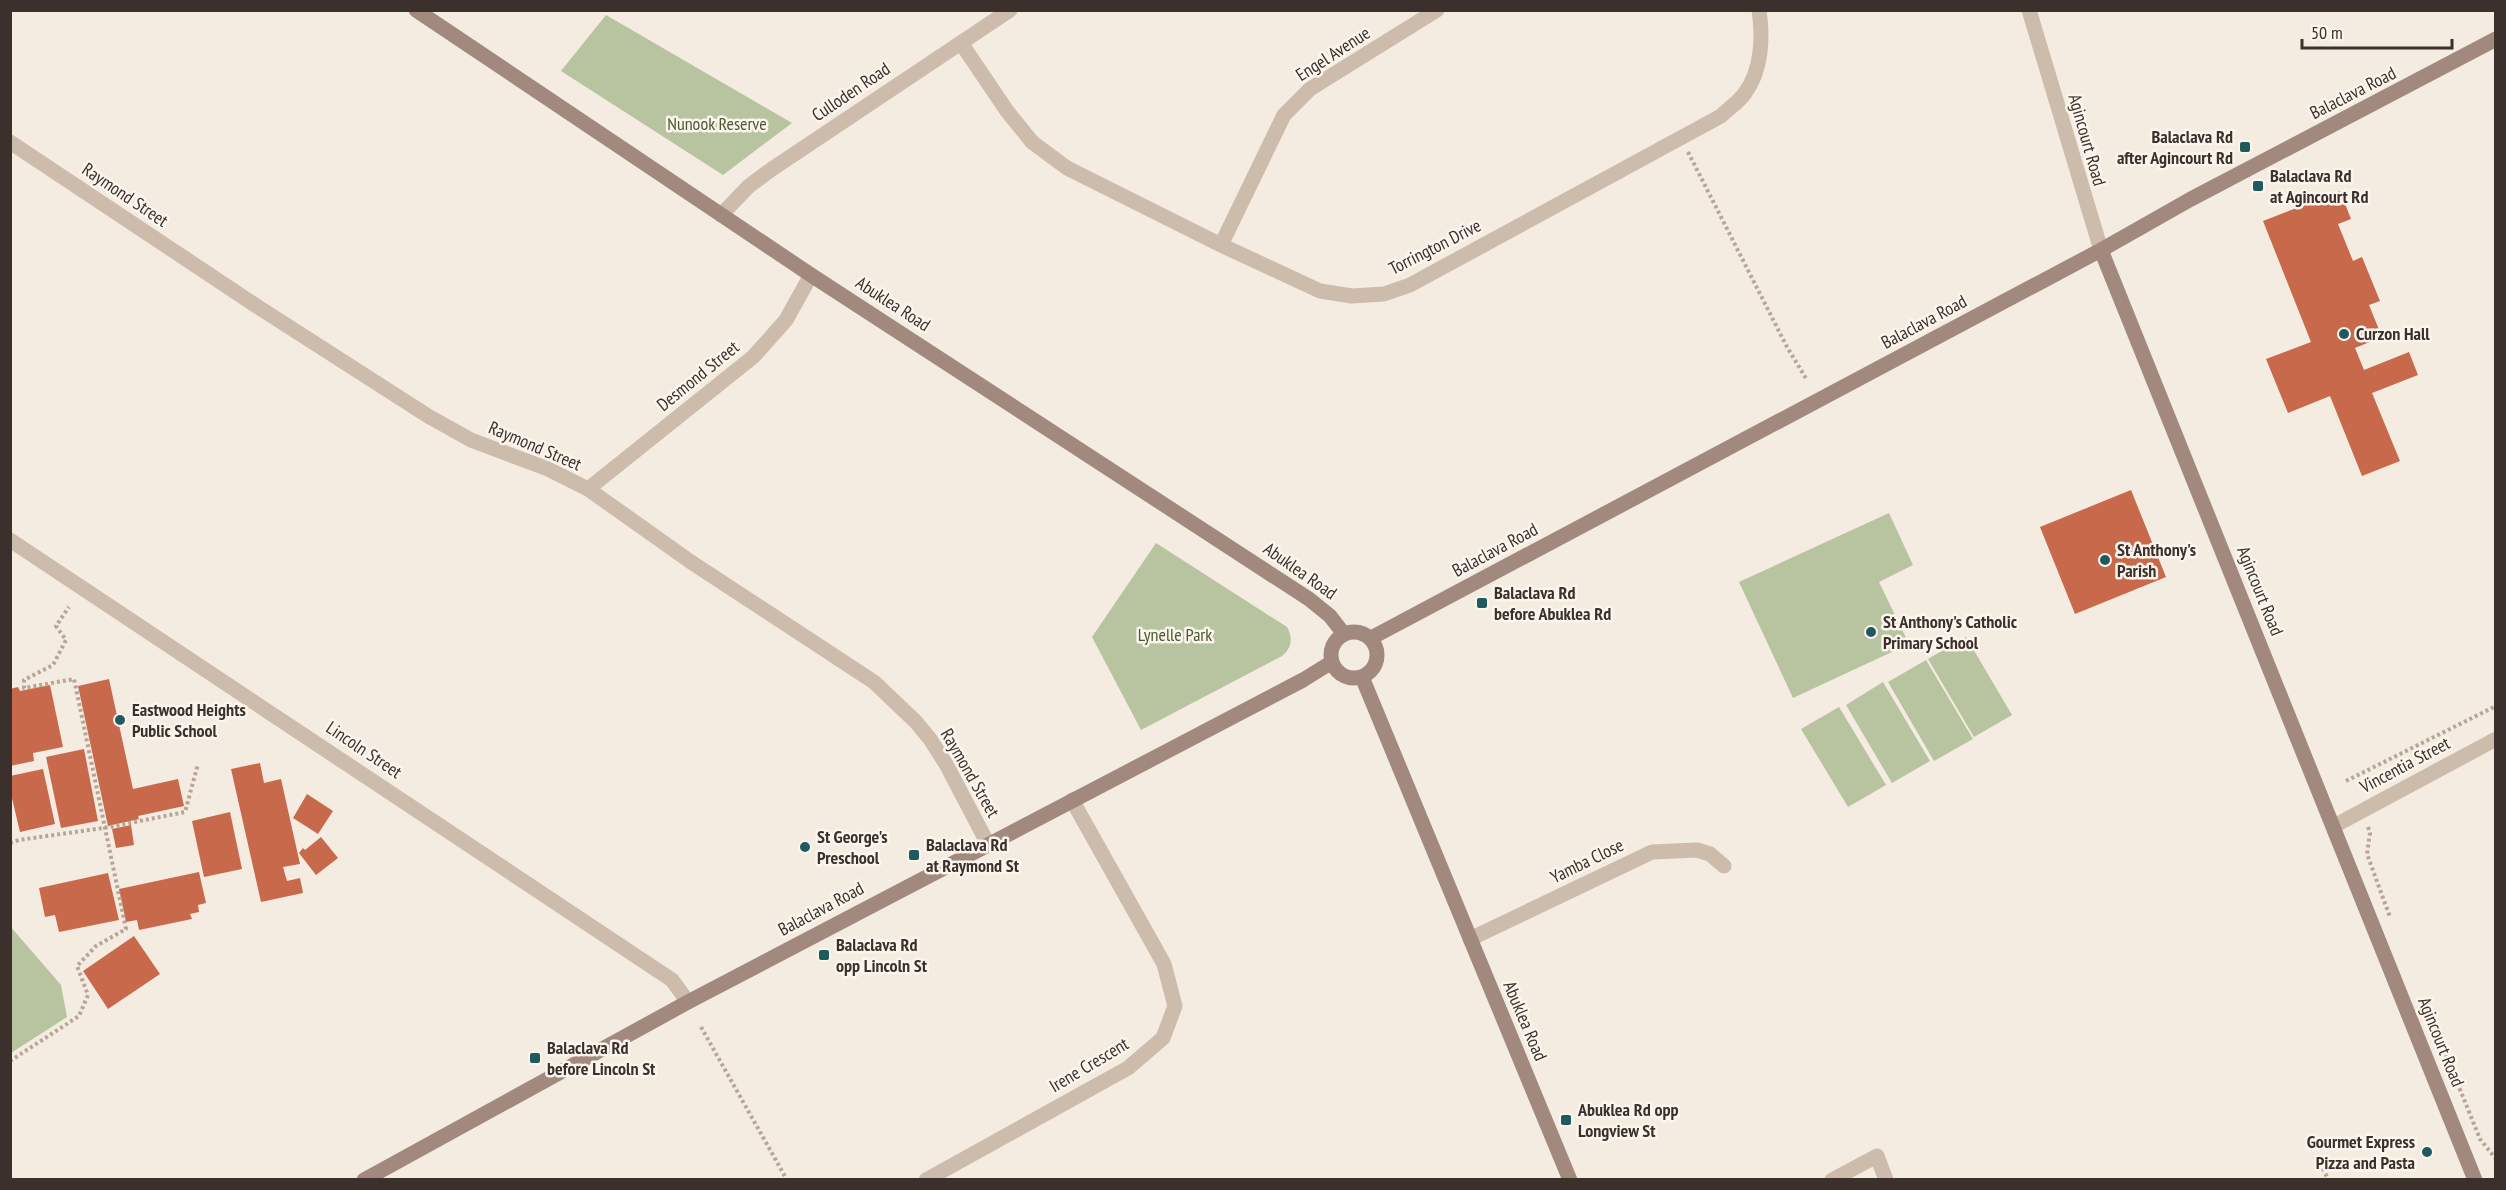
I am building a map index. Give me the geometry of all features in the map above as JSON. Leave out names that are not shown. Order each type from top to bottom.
[{"type":"street","name":"Abuklea Road","points":[[416,10],[811,275],[1309,598],[1323,609],[1344,634]]},
{"type":"street","name":"Culloden Road","points":[[721,215],[749,186],[772,169],[1010,10]]},
{"type":"street","name":"Engel Avenue","points":[[1221,245],[1284,115],[1310,89],[1437,10]]},
{"type":"street","name":"Torrington Drive","points":[[961,42],[1007,111],[1032,142],[1067,168],[1221,245],[1320,291],[1352,296],[1383,294],[1410,285],[1721,116],[1745,93],[1757,67],[1763,34],[1759,10]]},
{"type":"street","name":"Agincourt Road","points":[[2029,10],[2101,250],[2475,1179]]},
{"type":"street","name":"Balaclava Road","points":[[1371,639],[2101,250],[2191,199],[2496,39]]},
{"type":"street","name":"Raymond Street","points":[[10,142],[436,421],[471,440],[548,469],[588,489],[691,562],[837,656],[888,695],[930,739],[946,764],[988,844]]},
{"type":"street","name":"Desmond Street","points":[[588,489],[753,357],[786,320],[811,275]]},
{"type":"street","name":"Lincoln Street","points":[[10,540],[662,973],[672,980],[688,1002]]},
{"type":"street","points":[[1355,632],[1371,639],[1377,652],[1377,660],[1369,674],[1362,677],[1346,677],[1339,674],[1332,662],[1333,645],[1344,634],[1355,632]]},
{"type":"street","name":"Balaclava Road","points":[[364,1179],[688,1002],[1303,680],[1332,662]]},
{"type":"street","name":"Abuklea Road","points":[[1362,677],[1565,1178]]},
{"type":"street","name":"Vincentia Street","points":[[2334,826],[2496,739]]},
{"type":"street","name":"Irene Crescent","points":[[926,1179],[1128,1068],[1163,1038],[1175,1006],[1164,964],[1072,800]]},
{"type":"street","name":"Yamba Close","points":[[1470,939],[1652,852],[1697,850],[1710,854],[1724,866]]},
{"type":"street","points":[[1832,1179],[1877,1156],[1886,1179]]},
{"type":"path","points":[[1681,139],[1787,347],[1807,380]]},
{"type":"path","points":[[10,1061],[79,1016],[88,995],[77,966],[96,946],[126,929],[74,679],[24,688],[24,680],[53,665],[66,640],[56,626],[69,607]]},
{"type":"path","points":[[2346,782],[2496,706]]},
{"type":"path","points":[[10,843],[185,812],[198,764]]},
{"type":"path","points":[[2367,824],[2370,833],[2367,854],[2392,922]]},
{"type":"path","points":[[701,1027],[787,1179]]},
{"type":"path","points":[[2445,1052],[2480,1139],[2496,1159]]},
{"type":"path","points":[[2320,1163],[2327,1177],[2325,1179]]},
{"type":"green space","name":"Nunook Reserve","points":[[606,15],[792,123],[723,175],[561,71]]},
{"type":"green space","points":[[1889,513],[1913,565],[1879,582],[1909,644],[1793,698],[1739,582]]},
{"type":"green space","name":"Lynelle Park","points":[[1156,543],[1287,627],[1290,643],[1288,650],[1282,656],[1141,730],[1092,637]]},
{"type":"green space","points":[[1966,637],[2012,715],[1974,737],[1928,659]]},
{"type":"green space","points":[[1926,660],[1973,739],[1934,761],[1888,682]]},
{"type":"green space","points":[[1883,682],[1930,761],[1892,783],[1846,705]]},
{"type":"green space","points":[[1839,707],[1886,785],[1848,807],[1801,729]]},
{"type":"green space","points":[[10,926],[61,985],[67,1017],[11,1053]]},
{"type":"building","name":"Curzon Hall","points":[[2340,191],[2351,219],[2338,224],[2353,261],[2362,257],[2380,301],[2369,305],[2382,337],[2355,348],[2364,370],[2409,352],[2418,375],[2372,393],[2400,461],[2362,476],[2330,396],[2288,413],[2266,359],[2311,342],[2263,221]]},
{"type":"building","points":[[2131,490],[2166,577],[2075,614],[2040,527]]},
{"type":"building","points":[[109,679],[133,789],[178,779],[184,806],[138,816],[139,819],[108,826],[78,686]]},
{"type":"building","points":[[50,685],[63,747],[33,753],[34,761],[10,766],[10,689],[18,687],[20,691]]},
{"type":"building","points":[[84,749],[98,821],[61,828],[46,757]]},
{"type":"building","points":[[260,763],[264,783],[281,779],[300,864],[283,867],[287,881],[300,878],[303,893],[261,902],[231,769]]},
{"type":"building","points":[[43,769],[55,824],[20,832],[10,790],[10,776]]},
{"type":"building","points":[[307,794],[333,811],[318,834],[293,818]]},
{"type":"building","points":[[230,812],[242,869],[204,877],[192,821]]},
{"type":"building","points":[[131,825],[134,845],[116,848],[112,829]]},
{"type":"building","points":[[321,837],[338,858],[316,875],[299,853]]},
{"type":"building","points":[[199,872],[206,903],[198,905],[199,912],[190,914],[192,919],[139,930],[137,920],[126,922],[119,889]]},
{"type":"building","points":[[108,873],[119,920],[59,932],[55,915],[45,917],[39,888]]},
{"type":"building","points":[[134,936],[160,974],[108,1009],[83,971]]},
{"type":"place","name":"Balaclava Rd after Agincourt Rd","points":[[2245,147]]},
{"type":"place","name":"Balaclava Rd at Agincourt Rd","points":[[2258,186]]},
{"type":"place","name":"Curzon Hall","points":[[2344,334]]},
{"type":"place","name":"St Anthony's Parish","points":[[2105,560]]},
{"type":"place","name":"Balaclava Rd before Abuklea Rd","points":[[1482,603]]},
{"type":"place","name":"St Anthony's Catholic Primary School","points":[[1871,632]]},
{"type":"place","name":"Eastwood Heights Public School","points":[[120,720]]},
{"type":"place","name":"St George's Preschool","points":[[805,847]]},
{"type":"place","name":"Balaclava Rd at Raymond St","points":[[914,855]]},
{"type":"place","name":"Balaclava Rd opp Lincoln St","points":[[824,955]]},
{"type":"place","name":"Balaclava Rd before Lincoln St","points":[[535,1058]]},
{"type":"place","name":"Abuklea Rd opp Longview St","points":[[1566,1120]]},
{"type":"place","name":"Gourmet Express Pizza and Pasta","points":[[2427,1152]]}]
